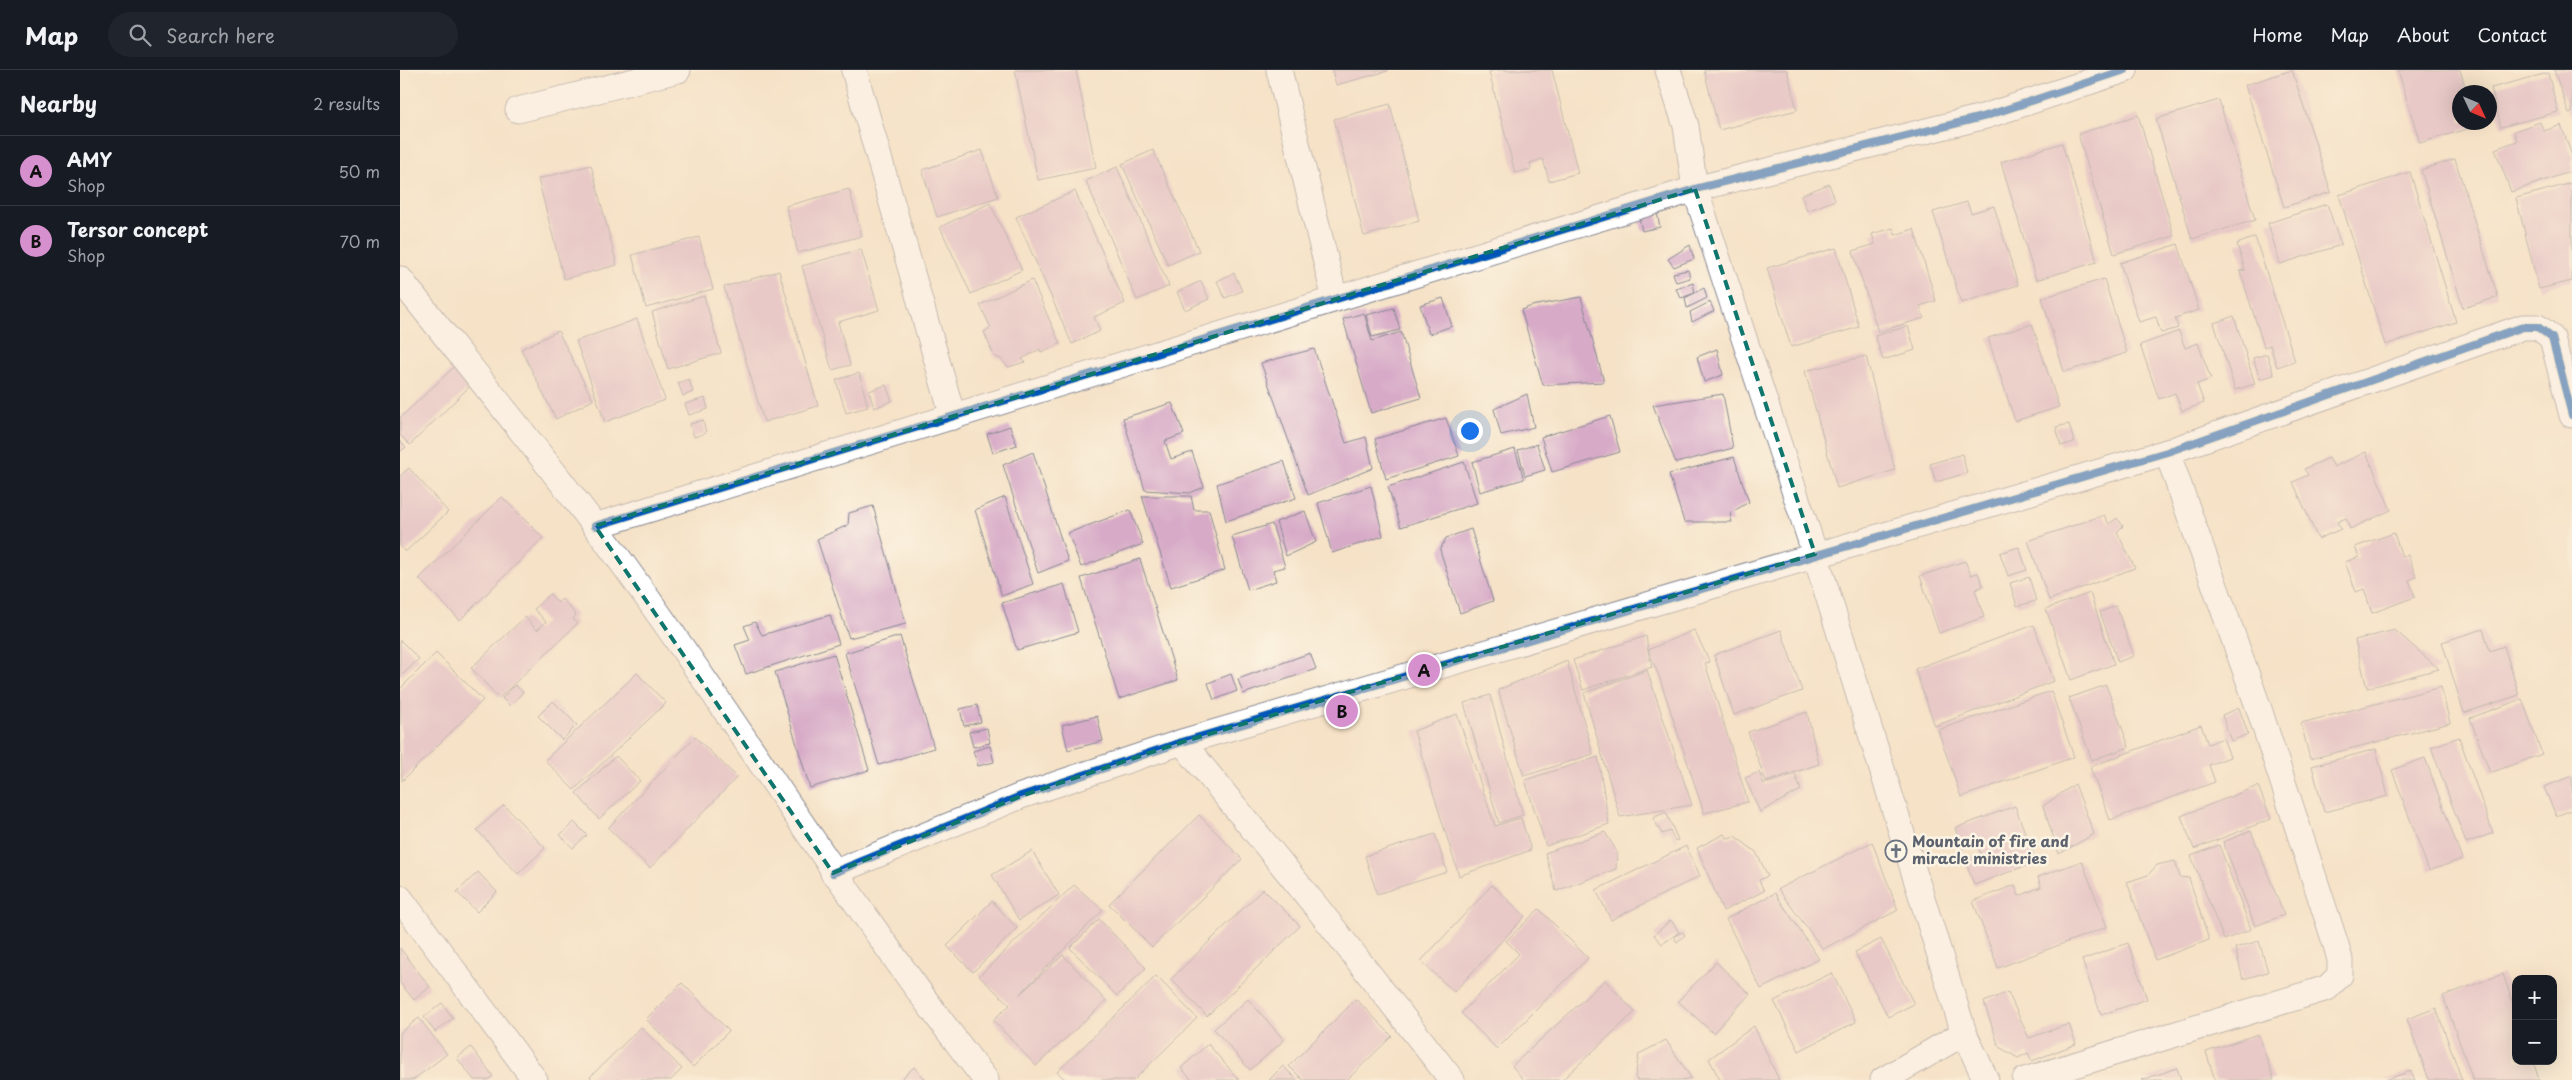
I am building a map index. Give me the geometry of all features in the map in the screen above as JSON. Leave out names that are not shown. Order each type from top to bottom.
[{"type":"street","points":[[518,110],[678,70]]},
{"type":"street","points":[[854,70],[953,416]]},
{"type":"street","points":[[1279,70],[1335,299]]},
{"type":"street","points":[[1668,70],[1686,126],[1695,189],[1815,554],[1964,1032],[1986,1080]]},
{"type":"street","points":[[595,526],[1695,189],[1986,116],[2125,70]]},
{"type":"street","points":[[400,279],[595,526],[719,702],[833,873],[939,1020],[986,1080]]},
{"type":"street","points":[[833,873],[1021,796],[1182,742],[2166,452],[2523,327],[2538,327],[2552,338],[2572,415]]},
{"type":"street","points":[[2026,1080],[2327,988],[2340,975],[2340,960],[2336,945],[2259,709],[2166,452]]},
{"type":"street","points":[[1182,742],[1319,910],[1452,1080]]},
{"type":"street","points":[[400,898],[535,1080]]},
{"type":"street","points":[[1883,1080],[1964,1032]]},
{"type":"highlighted area","points":[[1695,189],[1815,554],[1182,742],[1021,796],[833,873],[595,526]]},
{"type":"building","points":[[1015,70],[1076,70],[1096,168],[1038,180]]},
{"type":"building","points":[[1332,70],[1388,70],[1388,71],[1336,85]]},
{"type":"building","points":[[1496,70],[1552,70],[1578,173],[1549,181],[1543,159],[1530,163],[1531,169],[1515,173],[1489,72]]},
{"type":"building","points":[[1704,70],[1787,70],[1797,110],[1719,130]]},
{"type":"building","points":[[2292,70],[2331,192],[2284,207],[2245,85]]},
{"type":"building","points":[[2398,70],[2460,70],[2465,85],[2452,85],[2452,130],[2464,130],[2420,143]]},
{"type":"building","points":[[2554,70],[2572,70],[2572,113],[2569,114]]},
{"type":"building","points":[[2548,73],[2558,112],[2501,127],[2497,111],[2497,86]]},
{"type":"building","points":[[2219,100],[2255,220],[2192,239],[2156,119]]},
{"type":"building","points":[[1390,104],[1419,221],[1364,236],[1334,119]]},
{"type":"building","points":[[2138,115],[2174,236],[2114,254],[2078,134]]},
{"type":"building","points":[[2540,122],[2544,131],[2561,125],[2572,156],[2572,171],[2511,192],[2495,149],[2517,141],[2514,131]]},
{"type":"building","points":[[2062,143],[2097,262],[2036,280],[2001,162]]},
{"type":"building","points":[[982,150],[998,197],[937,217],[922,170]]},
{"type":"building","points":[[1153,150],[1199,251],[1168,265],[1122,164]]},
{"type":"building","points":[[2455,159],[2498,297],[2463,308],[2421,170]]},
{"type":"building","points":[[591,165],[617,265],[564,279],[538,179]]},
{"type":"building","points":[[1117,167],[1169,286],[1137,300],[1086,181]]},
{"type":"building","points":[[2410,172],[2456,322],[2385,345],[2339,195]]},
{"type":"building","points":[[2572,183],[2572,281],[2539,289],[2516,198]]},
{"type":"building","points":[[1829,184],[1835,200],[1807,211],[1801,195]]},
{"type":"building","points":[[849,189],[862,236],[798,253],[786,206]]},
{"type":"building","points":[[1075,191],[1125,303],[1094,317],[1100,331],[1072,344],[1016,217]]},
{"type":"building","points":[[1967,202],[1971,213],[1994,206],[2018,285],[1961,303],[1933,212]]},
{"type":"building","points":[[990,203],[1022,270],[971,294],[940,227]]},
{"type":"building","points":[[2327,204],[2341,245],[2280,264],[2268,223]]},
{"type":"building","points":[[1657,213],[1660,227],[1642,231],[1639,217]]},
{"type":"building","points":[[1893,228],[1895,235],[1914,229],[1936,301],[1920,306],[1924,318],[1878,332],[1853,251],[1875,244],[1872,234]]},
{"type":"building","points":[[699,237],[713,289],[646,308],[632,255]]},
{"type":"building","points":[[2255,237],[2295,361],[2277,367],[2270,345],[2264,347],[2240,271],[2245,270],[2237,244]]},
{"type":"building","points":[[2178,244],[2199,310],[2175,318],[2178,328],[2161,333],[2156,317],[2139,322],[2120,263]]},
{"type":"building","points":[[1690,245],[1694,259],[1674,267],[1668,259]]},
{"type":"building","points":[[1836,248],[1859,327],[1791,347],[1767,268]]},
{"type":"building","points":[[861,249],[879,310],[838,322],[850,365],[832,370],[802,266]]},
{"type":"building","points":[[1688,270],[1690,278],[1676,282],[1673,273]]},
{"type":"building","points":[[779,271],[818,406],[764,422],[724,287]]},
{"type":"building","points":[[1234,273],[1242,291],[1225,298],[1217,281]]},
{"type":"building","points":[[2104,279],[2127,353],[2064,372],[2042,298]]},
{"type":"building","points":[[1032,280],[1060,344],[1041,352],[1040,349],[1022,359],[1025,362],[1008,367],[1001,359],[994,356],[984,332],[991,328],[980,305]]},
{"type":"building","points":[[1201,281],[1209,299],[1185,310],[1177,292]]},
{"type":"building","points":[[1693,283],[1695,293],[1681,298],[1676,289]]},
{"type":"building","points":[[1704,288],[1707,298],[1687,308],[1685,298]]},
{"type":"building","points":[[704,296],[721,353],[668,369],[652,312]]},
{"type":"building","points":[[1581,297],[1604,382],[1543,385],[1521,310],[1532,306]]},
{"type":"building","points":[[1443,298],[1452,326],[1429,334],[1420,305]]},
{"type":"building","points":[[1710,302],[1714,311],[1692,322],[1690,312]]},
{"type":"building","points":[[1394,308],[1400,330],[1372,337],[1366,315]]},
{"type":"building","points":[[1364,313],[1372,341],[1401,332],[1421,398],[1371,413],[1343,319]]},
{"type":"building","points":[[2234,316],[2255,384],[2235,390],[2214,323]]},
{"type":"building","points":[[637,319],[665,400],[605,422],[576,341]]},
{"type":"building","points":[[2032,324],[2059,407],[2015,421],[1988,338]]},
{"type":"building","points":[[1908,326],[1915,350],[1883,360],[1875,336]]},
{"type":"building","points":[[558,331],[593,400],[556,419],[521,349]]},
{"type":"building","points":[[2179,331],[2185,348],[2198,343],[2211,379],[2197,384],[2204,403],[2182,411],[2175,393],[2159,399],[2140,345]]},
{"type":"building","points":[[1314,349],[1346,443],[1366,437],[1373,468],[1308,495],[1261,363]]},
{"type":"building","points":[[1717,349],[1723,375],[1704,382],[1697,357]]},
{"type":"building","points":[[2267,354],[2274,375],[2260,379],[2253,358]]},
{"type":"building","points":[[1866,356],[1895,470],[1837,488],[1805,371]]},
{"type":"building","points":[[455,366],[472,384],[410,445],[400,435],[400,418]]},
{"type":"building","points":[[859,373],[868,407],[846,413],[836,380]]},
{"type":"building","points":[[689,379],[693,392],[683,396],[678,383]]},
{"type":"building","points":[[886,385],[892,401],[874,408],[869,391]]},
{"type":"building","points":[[1527,394],[1534,427],[1501,435],[1494,409]]},
{"type":"building","points":[[1723,394],[1733,448],[1676,463],[1653,405]]},
{"type":"building","points":[[705,398],[708,409],[689,415],[685,404]]},
{"type":"building","points":[[1172,403],[1184,434],[1165,441],[1171,459],[1192,452],[1204,487],[1190,493],[1145,490],[1123,418]]},
{"type":"building","points":[[1610,416],[1620,452],[1552,472],[1541,437]]},
{"type":"building","points":[[1446,418],[1459,456],[1386,479],[1375,439]]},
{"type":"building","points":[[703,420],[706,433],[694,437],[690,424]]},
{"type":"building","points":[[2069,424],[2074,442],[2061,446],[2056,427]]},
{"type":"building","points":[[1010,426],[1017,445],[993,453],[987,434]]},
{"type":"building","points":[[400,441],[406,447],[400,452]]},
{"type":"building","points":[[1537,444],[1545,470],[1525,476],[1518,450]]},
{"type":"building","points":[[1515,449],[1524,479],[1480,492],[1472,462]]},
{"type":"building","points":[[1033,452],[1068,561],[1038,573],[1003,465]]},
{"type":"building","points":[[2366,452],[2391,510],[2350,529],[2346,518],[2337,522],[2341,529],[2318,539],[2293,482],[2308,475],[2304,469],[2329,458],[2334,467]]},
{"type":"building","points":[[1962,454],[1967,473],[1936,482],[1930,464]]},
{"type":"building","points":[[1734,457],[1749,502],[1730,513],[1732,522],[1684,522],[1669,474]]},
{"type":"building","points":[[1284,461],[1296,498],[1226,521],[1217,484]]},
{"type":"building","points":[[1464,462],[1477,503],[1401,527],[1388,487]]},
{"type":"building","points":[[409,468],[448,512],[405,552],[400,546],[400,476]]},
{"type":"building","points":[[1371,486],[1383,536],[1332,553],[1318,503]]},
{"type":"building","points":[[1142,496],[1191,496],[1194,510],[1209,510],[1225,570],[1171,587]]},
{"type":"building","points":[[502,497],[543,538],[460,620],[419,579]]},
{"type":"building","points":[[1005,497],[1033,584],[1002,596],[975,510]]},
{"type":"building","points":[[873,506],[906,624],[849,638],[817,539],[848,525],[849,513]]},
{"type":"building","points":[[1130,510],[1143,544],[1081,567],[1068,533]]},
{"type":"building","points":[[1305,511],[1316,542],[1286,556],[1276,522]]},
{"type":"building","points":[[2104,515],[2109,524],[2117,518],[2123,526],[2117,532],[2135,568],[2049,600],[2028,541]]},
{"type":"building","points":[[1272,524],[1285,567],[1273,570],[1276,581],[1248,590],[1232,536]]},
{"type":"building","points":[[1471,529],[1493,601],[1460,613],[1440,550],[1446,538]]},
{"type":"building","points":[[2394,533],[2402,557],[2408,555],[2416,577],[2409,580],[2415,597],[2372,613],[2364,589],[2356,592],[2345,562],[2359,557],[2355,547]]},
{"type":"building","points":[[2019,547],[2027,570],[2008,576],[2000,553]]},
{"type":"building","points":[[1140,559],[1178,680],[1119,699],[1081,578]]},
{"type":"building","points":[[1965,561],[1971,575],[1978,573],[1983,586],[1975,590],[1984,617],[1939,633],[1920,576]]},
{"type":"building","points":[[2029,577],[2036,601],[2017,606],[2010,583]]},
{"type":"building","points":[[1064,584],[1078,632],[1017,650],[1002,603]]},
{"type":"building","points":[[2090,593],[2114,664],[2071,680],[2046,609]]},
{"type":"building","points":[[550,594],[558,603],[562,599],[576,615],[573,619],[577,624],[499,698],[471,668],[525,617],[537,630],[546,622],[534,609]]},
{"type":"building","points":[[2116,606],[2134,656],[2118,662],[2100,612]]},
{"type":"building","points":[[830,615],[839,644],[746,674],[735,645],[750,640],[744,626],[755,622],[762,635]]},
{"type":"building","points":[[2034,625],[2054,681],[1935,726],[1915,669]]},
{"type":"building","points":[[2483,629],[2490,651],[2504,646],[2519,695],[2464,713],[2442,642]]},
{"type":"building","points":[[1694,630],[1710,662],[1705,663],[1748,802],[1704,813],[1659,676],[1648,650]]},
{"type":"building","points":[[1781,630],[1802,691],[1734,715],[1714,655]]},
{"type":"building","points":[[2395,630],[2439,669],[2367,688],[2355,640]]},
{"type":"building","points":[[900,636],[934,748],[879,765],[845,653]]},
{"type":"building","points":[[1646,636],[1652,667],[1583,690],[1573,660]]},
{"type":"building","points":[[400,640],[419,659],[400,677]]},
{"type":"building","points":[[436,653],[483,700],[402,781],[400,689]]},
{"type":"building","points":[[1310,653],[1316,669],[1243,694],[1238,679]]},
{"type":"building","points":[[834,654],[869,770],[810,788],[775,672]]},
{"type":"building","points":[[1567,661],[1593,754],[1524,776],[1498,690]]},
{"type":"building","points":[[1647,670],[1692,805],[1620,817],[1584,693]]},
{"type":"building","points":[[637,673],[666,703],[574,790],[545,760]]},
{"type":"building","points":[[1231,674],[1237,691],[1214,700],[1208,683]]},
{"type":"building","points":[[515,685],[523,692],[510,706],[502,698]]},
{"type":"building","points":[[2106,685],[2129,747],[2092,760],[2069,698]]},
{"type":"building","points":[[2441,687],[2450,723],[2310,759],[2301,723]]},
{"type":"building","points":[[2051,691],[2074,757],[1961,797],[1938,730]]},
{"type":"building","points":[[1490,695],[1523,815],[1499,823],[1464,703]]},
{"type":"building","points":[[2522,699],[2542,754],[2490,773],[2470,718]]},
{"type":"building","points":[[553,701],[577,725],[562,740],[538,716]]},
{"type":"building","points":[[977,705],[981,722],[964,726],[960,709]]},
{"type":"building","points":[[2239,708],[2248,734],[2231,741],[2222,715]]},
{"type":"building","points":[[1807,712],[1819,764],[1766,782],[1748,732]]},
{"type":"building","points":[[1457,714],[1495,826],[1521,818],[1531,850],[1459,876],[1414,731]]},
{"type":"building","points":[[1097,716],[1103,741],[1068,750],[1062,725]]},
{"type":"building","points":[[2201,725],[2208,744],[2223,738],[2230,757],[2209,765],[2215,782],[2110,820],[2090,767]]},
{"type":"building","points":[[987,728],[990,743],[973,747],[969,732]]},
{"type":"building","points":[[695,737],[737,777],[650,868],[608,828]]},
{"type":"building","points":[[2459,737],[2493,833],[2466,843],[2431,747]]},
{"type":"building","points":[[990,746],[994,762],[978,766],[973,751]]},
{"type":"building","points":[[2376,749],[2388,796],[2324,812],[2312,766]]},
{"type":"building","points":[[616,756],[640,781],[599,819],[576,793]]},
{"type":"building","points":[[1598,757],[1609,824],[1546,846],[1525,780]]},
{"type":"building","points":[[2425,758],[2462,859],[2429,871],[2392,770]]},
{"type":"building","points":[[1759,772],[1764,784],[1795,774],[1801,790],[1760,812],[1745,778]]},
{"type":"building","points":[[2572,776],[2572,810],[2556,816],[2544,787]]},
{"type":"building","points":[[2075,784],[2094,834],[2059,854],[2043,806]]},
{"type":"building","points":[[2258,786],[2271,819],[2194,849],[2181,816]]},
{"type":"building","points":[[504,805],[545,848],[518,874],[477,830]]},
{"type":"building","points":[[2015,806],[2036,862],[1974,885],[1965,860],[1981,854],[1976,843],[1962,849],[1955,828]]},
{"type":"building","points":[[1666,812],[1678,840],[1675,841],[1670,831],[1662,834],[1653,818]]},
{"type":"building","points":[[1199,815],[1242,859],[1152,947],[1109,904]]},
{"type":"building","points":[[574,822],[587,835],[573,848],[560,835]]},
{"type":"building","points":[[2251,831],[2284,915],[2255,926],[2223,842]]},
{"type":"building","points":[[1605,832],[1617,852],[1616,869],[1556,891],[1545,853]]},
{"type":"building","points":[[1435,834],[1447,872],[1377,894],[1365,856]]},
{"type":"building","points":[[1724,834],[1727,838],[1735,836],[1756,852],[1768,876],[1759,880],[1764,891],[1723,911],[1697,848]]},
{"type":"building","points":[[1872,842],[1898,910],[1823,949],[1778,889]]},
{"type":"building","points":[[2219,845],[2251,929],[2224,940],[2191,856]]},
{"type":"building","points":[[1686,846],[1700,876],[1611,920],[1596,890]]},
{"type":"building","points":[[1032,851],[1059,895],[1019,920],[992,875]]},
{"type":"building","points":[[2082,861],[2107,927],[1998,968],[1973,901],[2015,885],[2019,896],[2041,887],[2038,877]]},
{"type":"building","points":[[2175,861],[2180,877],[2189,878],[2209,940],[2155,960],[2127,882],[2148,875],[2157,865]]},
{"type":"building","points":[[478,872],[497,892],[477,912],[457,892]]},
{"type":"building","points":[[1074,885],[1103,910],[1019,995],[1063,955],[1106,1001],[1036,1066],[993,1020],[1010,1005],[979,976]]},
{"type":"building","points":[[1492,885],[1525,916],[1454,992],[1421,961]]},
{"type":"building","points":[[1263,889],[1300,926],[1207,1016],[1171,979]]},
{"type":"building","points":[[1775,893],[1819,959],[1761,989],[1726,919]]},
{"type":"building","points":[[992,901],[1017,928],[973,972],[947,946]]},
{"type":"building","points":[[1539,909],[1588,958],[1497,1049],[1461,1013],[1519,954],[1506,941]]},
{"type":"building","points":[[1099,919],[1146,968],[1117,996],[1070,948]]},
{"type":"building","points":[[1671,920],[1679,932],[1662,944],[1654,935]]},
{"type":"building","points":[[1682,932],[1685,935],[1677,942],[1674,936]]},
{"type":"building","points":[[1881,939],[1914,1004],[1888,1017],[1855,952]]},
{"type":"building","points":[[2259,941],[2268,972],[2243,979],[2235,948]]},
{"type":"building","points":[[2128,943],[2147,999],[2101,1015],[2082,960]]},
{"type":"building","points":[[400,948],[430,987],[414,1000],[400,983]]},
{"type":"building","points":[[1716,962],[1750,994],[1713,1033],[1678,1001]]},
{"type":"building","points":[[1832,973],[1856,1022],[1799,1051],[1774,1001]]},
{"type":"building","points":[[2503,974],[2512,1000],[2512,1065],[2534,1065],[2539,1080],[2473,1080],[2443,996]]},
{"type":"building","points":[[1156,976],[1197,1018],[1134,1080],[1066,1080],[1057,1072]]},
{"type":"building","points":[[1605,980],[1635,1012],[1562,1080],[1524,1080],[1512,1066]]},
{"type":"building","points":[[682,983],[729,1031],[693,1067],[646,1019]]},
{"type":"building","points":[[2008,992],[2029,1038],[2069,1024],[2076,1044],[2032,1061],[2028,1053],[2018,1058],[1999,1047],[1984,1002]]},
{"type":"building","points":[[1248,999],[1284,1040],[1250,1070],[1214,1029]]},
{"type":"building","points":[[1356,999],[1392,1036],[1347,1080],[1303,1080],[1289,1066]]},
{"type":"building","points":[[442,1003],[453,1018],[435,1032],[424,1017]]},
{"type":"building","points":[[2436,1008],[2462,1080],[2429,1080],[2407,1019]]},
{"type":"building","points":[[419,1018],[447,1054],[413,1080],[400,1080],[400,1033]]},
{"type":"building","points":[[1754,1026],[1779,1080],[1720,1080],[1709,1059]]},
{"type":"building","points":[[641,1027],[682,1069],[671,1080],[593,1080],[590,1077]]},
{"type":"building","points":[[2258,1034],[2274,1080],[2215,1080],[2206,1052]]},
{"type":"building","points":[[1666,1040],[1691,1078],[1682,1080],[1637,1080],[1635,1077],[1639,1054]]},
{"type":"building","points":[[1208,1044],[1239,1080],[1192,1080],[1181,1068]]},
{"type":"building","points":[[471,1047],[493,1076],[488,1080],[474,1080],[457,1058]]},
{"type":"building","points":[[1283,1066],[1297,1080],[1269,1080]]},
{"type":"building","points":[[914,1067],[926,1080],[900,1080]]},
{"type":"building","points":[[2177,1068],[2181,1080],[2142,1080]]},
{"type":"building","points":[[2411,1071],[2415,1080],[2385,1080]]},
{"type":"cycle path","points":[[595,526],[1695,189],[1986,116],[2125,70]]},
{"type":"cycle path","points":[[833,873],[1021,796],[1182,742],[2167,452],[2523,327],[2538,327],[2552,338],[2572,415]]},
{"type":"place","name":"AMY","points":[[1424,670]]},
{"type":"place","name":"Tersor concept","points":[[1342,711]]},
{"type":"place","name":"Mountain of fire and miracle ministries","points":[[1896,851]]}]
